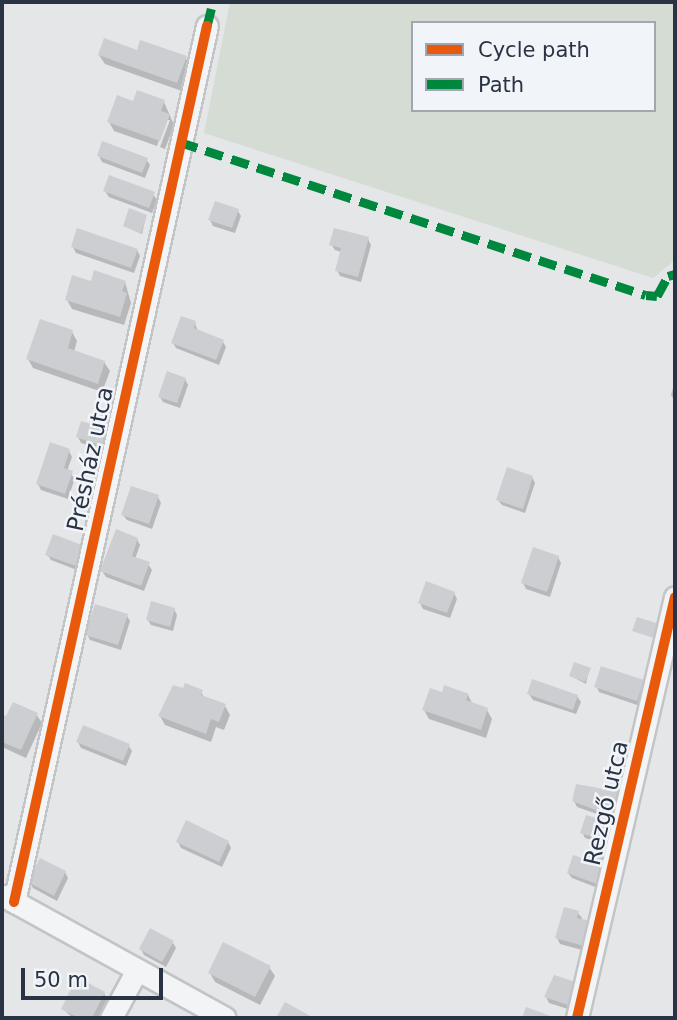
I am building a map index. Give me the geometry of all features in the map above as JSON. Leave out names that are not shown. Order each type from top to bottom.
[{"type":"street","name":"Présház utca","points":[[8,899],[208,26]]},
{"type":"street","name":"Rezgő utca","points":[[577,1018],[675,597]]},
{"type":"street","points":[[8,899],[225,1018]]},
{"type":"street","points":[[111,1018],[137,970]]},
{"type":"shaded area","points":[[230,2],[675,2],[675,260],[653,278],[204,133]]},
{"type":"building","points":[[104,38],[137,50],[140,40],[187,56],[177,83],[98,55]]},
{"type":"building","points":[[137,90],[165,100],[161,111],[170,114],[160,141],[107,122],[117,95],[133,101]]},
{"type":"building","points":[[102,141],[148,158],[142,173],[97,156]]},
{"type":"building","points":[[109,175],[155,192],[149,208],[103,191]]},
{"type":"building","points":[[215,201],[239,209],[232,228],[208,220]]},
{"type":"building","points":[[129,208],[147,215],[141,233],[123,226]]},
{"type":"building","points":[[77,228],[138,249],[131,268],[71,247]]},
{"type":"building","points":[[334,228],[369,237],[358,277],[335,271],[341,248],[329,245]]},
{"type":"building","points":[[94,270],[126,281],[122,291],[127,293],[120,317],[65,300],[72,275],[91,281]]},
{"type":"building","points":[[181,316],[196,321],[194,328],[224,340],[216,360],[171,343]]},
{"type":"building","points":[[40,319],[73,330],[68,348],[105,361],[98,384],[26,359]]},
{"type":"building","points":[[167,371],[186,378],[177,403],[158,397]]},
{"type":"building","points":[[101,414],[117,420],[108,448],[76,437],[81,421],[97,426]]},
{"type":"building","points":[[50,442],[70,449],[64,468],[73,471],[65,494],[36,484]]},
{"type":"building","points":[[507,467],[533,476],[523,509],[496,500]]},
{"type":"building","points":[[131,486],[159,495],[149,524],[121,515]]},
{"type":"building","points":[[116,529],[138,538],[132,556],[150,562],[141,586],[100,571]]},
{"type":"building","points":[[53,534],[87,547],[79,567],[45,555]]},
{"type":"building","points":[[533,547],[559,556],[547,592],[521,583]]},
{"type":"building","points":[[426,581],[455,592],[447,613],[418,603]]},
{"type":"building","points":[[151,601],[175,608],[170,627],[146,620]]},
{"type":"building","points":[[95,604],[128,614],[118,645],[85,635]]},
{"type":"building","points":[[637,617],[659,624],[654,638],[632,631]]},
{"type":"building","points":[[574,662],[591,668],[585,682],[569,676]]},
{"type":"building","points":[[601,666],[644,680],[637,701],[594,687]]},
{"type":"building","points":[[532,679],[578,695],[573,710],[527,694]]},
{"type":"building","points":[[185,683],[203,690],[201,695],[226,704],[219,722],[211,719],[206,734],[158,716],[173,685],[183,688]]},
{"type":"building","points":[[444,685],[469,694],[466,700],[488,708],[481,730],[422,710],[430,688],[442,692]]},
{"type":"building","points":[[13,702],[38,713],[21,750],[2,742],[2,714],[6,716]]},
{"type":"building","points":[[83,725],[130,744],[123,761],[76,742]]},
{"type":"building","points":[[576,784],[621,792],[614,817],[572,801]]},
{"type":"building","points":[[586,815],[615,824],[610,842],[580,833]]},
{"type":"building","points":[[186,820],[229,841],[219,862],[176,842]]},
{"type":"building","points":[[588,850],[610,858],[600,885],[567,873],[573,855],[585,859]]},
{"type":"building","points":[[40,858],[66,871],[54,896],[28,882]]},
{"type":"building","points":[[564,907],[579,911],[577,918],[591,921],[584,946],[555,938]]},
{"type":"building","points":[[150,928],[174,941],[162,962],[139,949]]},
{"type":"building","points":[[223,942],[271,966],[255,997],[208,973]]},
{"type":"building","points":[[554,975],[576,982],[568,1005],[544,997]]},
{"type":"building","points":[[77,977],[105,992],[92,1018],[79,1018],[61,1009]]},
{"type":"building","points":[[285,1002],[314,1018],[276,1018]]},
{"type":"building","points":[[526,1007],[556,1018],[522,1018]]},
{"type":"marked path","points":[[207,26],[213,2]]},
{"type":"marked path","points":[[180,142],[646,295],[657,296],[668,276],[675,274]]},
{"type":"cycle path","points":[[14,902],[207,26]]},
{"type":"cycle path","points":[[577,1018],[675,597]]}]
